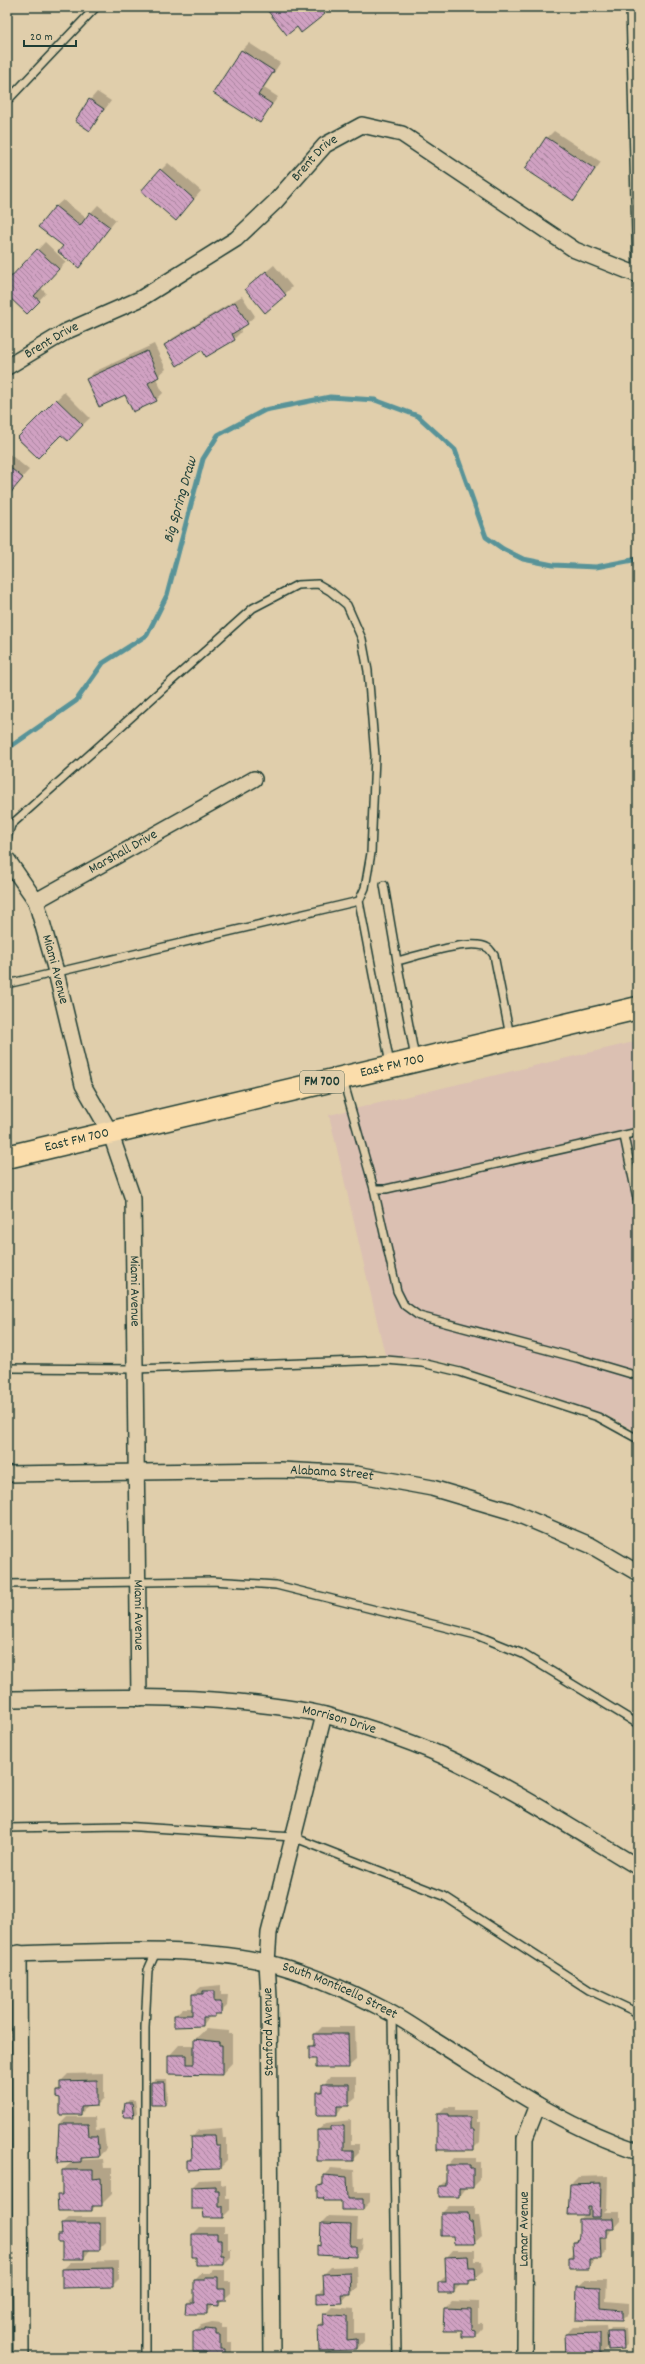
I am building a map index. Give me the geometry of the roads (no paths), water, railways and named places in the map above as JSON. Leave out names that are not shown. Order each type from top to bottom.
[{"type":"main road","name":"East FM 700","points":[[7,1157],[638,1008]]},
{"type":"street","name":"Brent Drive","points":[[7,367],[67,331],[140,299],[236,239],[275,202],[325,145],[362,125],[402,134],[575,250],[637,275]]},
{"type":"street","name":"Marshall Drive","points":[[36,901],[254,779]]},
{"type":"street","points":[[7,859],[36,901]]},
{"type":"street","name":"Miami Avenue","points":[[36,901],[56,973],[82,1085],[110,1132],[133,1199],[138,1472],[139,1698]]},
{"type":"street","name":"Alabama Street","points":[[7,1474],[281,1470],[356,1474],[432,1488],[510,1511],[590,1545],[638,1573]]},
{"type":"street","name":"Morrison Drive","points":[[7,1699],[139,1698],[213,1700],[270,1705],[324,1715],[402,1740],[453,1761],[519,1796],[638,1867]]},
{"type":"street","name":"Stanford Avenue","points":[[272,2357],[269,1998],[267,1962],[269,1933],[324,1715]]},
{"type":"street","name":"South Monticello Street","points":[[13,1954],[156,1952],[226,1955],[267,1962],[324,1981],[392,2014],[538,2105],[612,2142],[638,2151]]},
{"type":"street","points":[[13,1954],[21,2357]]},
{"type":"street","name":"Lamar Avenue","points":[[524,2357],[525,2138],[538,2105]]},
{"type":"lane","points":[[7,101],[96,7]]},
{"type":"lane","points":[[630,7],[637,275]]},
{"type":"lane","points":[[7,839],[11,825],[253,608],[297,584],[318,584],[330,591],[347,605],[362,638],[368,671],[374,756],[370,853],[365,888],[359,901],[390,1066]]},
{"type":"lane","points":[[384,885],[415,1060]]},
{"type":"lane","points":[[7,984],[359,901]]},
{"type":"lane","points":[[397,961],[464,945],[478,945],[487,947],[494,955],[510,1038]]},
{"type":"lane","points":[[343,1077],[374,1189],[397,1291],[404,1305],[419,1316],[577,1358],[638,1376]]},
{"type":"lane","points":[[374,1189],[386,1189],[638,1132]]},
{"type":"lane","points":[[624,1136],[638,1203]]},
{"type":"lane","points":[[7,1368],[136,1369],[386,1360],[422,1363],[460,1372],[598,1416],[638,1439]]},
{"type":"lane","points":[[7,1584],[212,1581],[276,1585],[476,1635],[523,1654],[638,1724]]},
{"type":"lane","points":[[7,1828],[123,1826],[293,1837],[444,1896],[589,1990],[638,2013]]},
{"type":"lane","points":[[145,2357],[145,2026],[148,1970],[156,1952]]},
{"type":"lane","points":[[392,2014],[397,2357]]},
{"type":"waterway","name":"Big Spring Draw","points":[[7,749],[76,701],[103,663],[147,635],[167,595],[203,459],[218,435],[265,410],[330,397],[375,400],[418,416],[455,450],[486,537],[503,549],[523,559],[553,565],[596,567],[638,559]]}]
